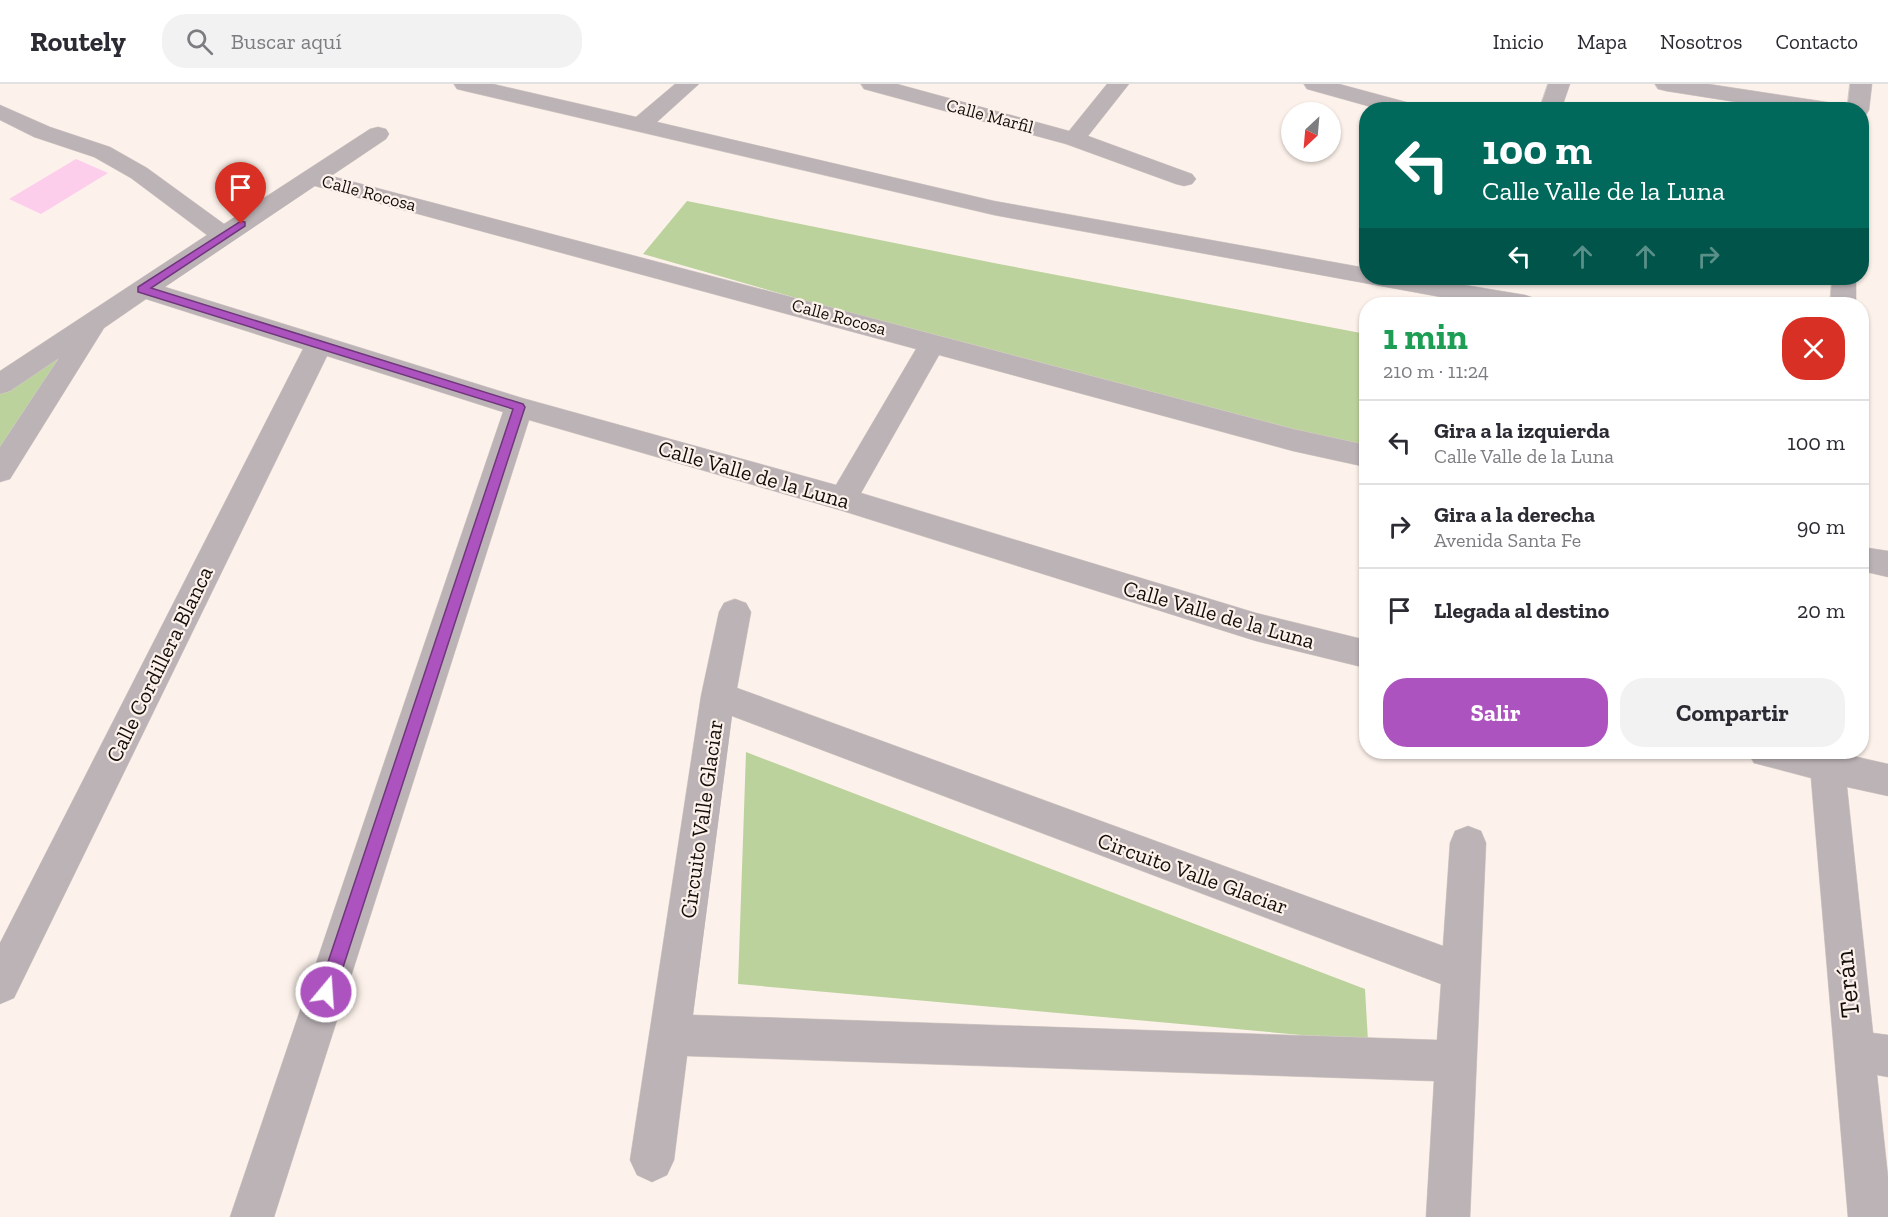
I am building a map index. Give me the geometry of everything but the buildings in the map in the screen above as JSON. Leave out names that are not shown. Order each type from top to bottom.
[{"type":"street","points":[[465,84],[994,208],[1359,275]]},
{"type":"street","points":[[640,125],[688,84]]},
{"type":"street","name":"Calle Marfil","points":[[872,84],[1074,139],[1184,179]]},
{"type":"street","points":[[1074,139],[1118,84]]},
{"type":"street","points":[[1315,84],[1380,102]]},
{"type":"street","points":[[1553,102],[1559,84]]},
{"type":"street","points":[[1666,84],[1782,102]]},
{"type":"street","points":[[1859,102],[1861,84]]},
{"type":"street","points":[[0,112],[42,132],[102,152],[139,173],[224,236]]},
{"type":"street","points":[[0,384],[378,134]]},
{"type":"street","name":"Calle Rocosa","points":[[311,178],[933,342],[1293,440],[1359,454]]},
{"type":"street","points":[[1460,285],[1496,288],[1512,297]]},
{"type":"street","name":"Calle Valle de la Luna","points":[[142,289],[519,407],[843,500],[1256,627],[1359,652]]},
{"type":"street","points":[[0,471],[100,317]]},
{"type":"street","points":[[843,500],[933,342]]},
{"type":"street","name":"Calle Cordillera Blanca","points":[[0,984],[319,345]]},
{"type":"street","points":[[0,354],[24,368]]},
{"type":"street","points":[[252,1217],[519,407]]},
{"type":"street","points":[[1869,560],[1888,564]]},
{"type":"street","points":[[718,696],[735,612]]},
{"type":"street","name":"Circuito Valle Glaciar","points":[[652,1160],[718,696],[1461,972]]},
{"type":"street","points":[[1826,759],[1888,780]]},
{"type":"street","name":"Terán","points":[[1826,759],[1871,1054],[1870,1217]]},
{"type":"street","points":[[1448,1217],[1468,843]]},
{"type":"street","points":[[671,1035],[1457,1061]]},
{"type":"green space","points":[[687,201],[999,264],[1359,333],[1359,449],[1299,436],[939,339],[643,254]]},
{"type":"green space","points":[[66,347],[0,450],[0,387]]},
{"type":"green space","points":[[746,752],[1365,989],[1368,1041],[738,984]]},
{"type":"route","points":[[241,224],[142,289],[519,407],[326,992]]}]
